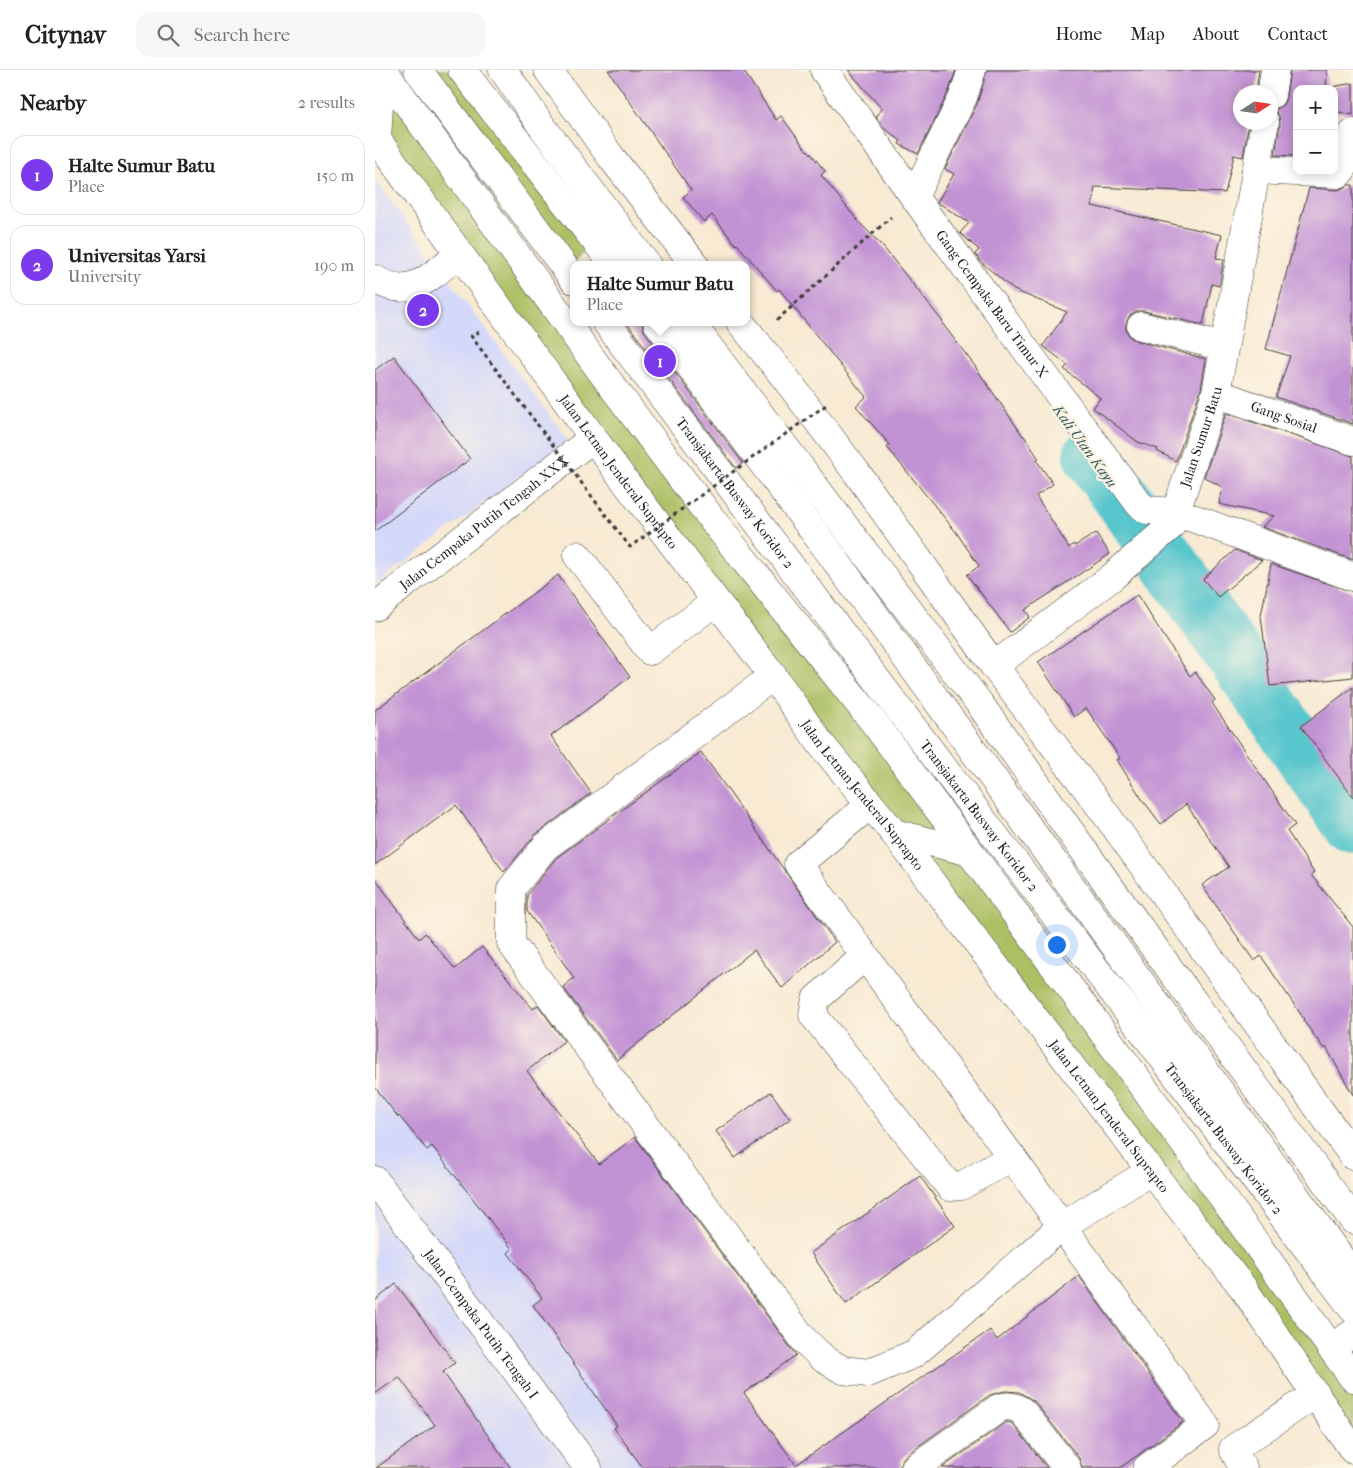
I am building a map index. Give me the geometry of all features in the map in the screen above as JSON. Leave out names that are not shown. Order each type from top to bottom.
[{"type":"main road","points":[[376,139],[382,70]]},
{"type":"main road","points":[[382,70],[603,374],[714,522],[875,725],[1133,1073],[1353,1378]]},
{"type":"main road","points":[[418,70],[570,275]]},
{"type":"main road","points":[[462,70],[611,261]]},
{"type":"main road","points":[[503,70],[554,144],[644,261]]},
{"type":"main road","points":[[548,70],[611,157],[692,261]]},
{"type":"main road","name":"Gang Cempaka Baru Timur X","points":[[824,70],[914,197],[1139,504],[1147,510],[1171,521],[1353,577]]},
{"type":"main road","points":[[914,197],[963,97],[972,70]]},
{"type":"main road","points":[[1273,85],[1275,70]]},
{"type":"main road","name":"Jalan Sumur Batu","points":[[1171,521],[1216,393],[1264,130]]},
{"type":"main road","points":[[1256,170],[1339,174],[1343,170],[1348,144],[1353,133]]},
{"type":"main road","name":"Jalan Letnan Jenderal Suprapto","points":[[376,139],[593,438],[715,602],[773,676],[820,744],[893,833],[1151,1172],[1244,1289],[1353,1450]]},
{"type":"main road","points":[[554,144],[611,157]]},
{"type":"main road","points":[[375,278],[390,286],[411,287],[423,283],[459,253]]},
{"type":"main road","name":"Transjakarta Busway Koridor 2","points":[[609,326],[1353,1309]]},
{"type":"main road","name":"Transjakarta Busway Koridor 2","points":[[660,326],[830,553],[1353,1275]]},
{"type":"main road","points":[[694,326],[979,703],[1107,883],[1353,1220]]},
{"type":"main road","points":[[1141,326],[1224,347]]},
{"type":"main road","points":[[747,331],[857,473],[994,666],[1105,812],[1353,1156]]},
{"type":"main road","name":"Gang Sosial","points":[[1216,393],[1353,441]]},
{"type":"main road","name":"Jalan Cempaka Putih Tengah XXX","points":[[375,607],[593,438]]},
{"type":"main road","points":[[994,666],[1111,578],[1171,521]]},
{"type":"main road","points":[[577,556],[650,651],[715,602]]},
{"type":"main road","points":[[773,676],[545,847],[511,889],[511,943],[804,1340],[824,1360],[843,1370],[868,1373],[914,1354],[1062,1226],[1151,1172]]},
{"type":"main road","points":[[870,805],[797,864],[1205,1424],[1147,1468]]},
{"type":"main road","points":[[1105,812],[1107,883]]},
{"type":"main road","points":[[893,833],[969,852]]},
{"type":"main road","points":[[865,956],[816,1000],[813,1015],[950,1187],[961,1186],[1012,1157]]},
{"type":"main road","name":"Jalan Cempaka Putih Tengah I","points":[[376,1184],[588,1468]]},
{"type":"main road","points":[[1331,1348],[1353,1333]]},
{"type":"main road","points":[[1243,1468],[1233,1449],[1316,1394]]},
{"type":"main road","points":[[915,1468],[999,1408],[1007,1405],[1015,1406],[1022,1411],[1067,1468]]},
{"type":"path","points":[[747,331],[879,228]]},
{"type":"path","points":[[485,339],[480,331],[471,336],[630,547],[827,405]]},
{"type":"shaded area","points":[[375,180],[568,440],[375,585]]},
{"type":"shaded area","points":[[375,976],[743,1468],[375,1468]]},
{"type":"green space","points":[[383,70],[570,323],[570,326],[572,326],[1353,1384],[1353,1455],[375,137]]},
{"type":"green space","points":[[418,70],[462,70],[595,240],[575,261],[570,261],[570,266],[566,270]]},
{"type":"building","points":[[608,70],[743,70],[776,120],[781,116],[807,151],[825,171],[821,175],[858,221],[884,248],[943,322],[1024,436],[1039,459],[1037,461],[1053,484],[1036,496],[1069,548],[1096,533],[1110,554],[1025,610],[1030,617],[1010,632],[967,575],[979,566],[956,532],[887,447],[890,445],[856,406],[866,397],[779,289],[777,291],[712,215],[704,222],[683,197],[691,190]]},
{"type":"building","points":[[848,70],[956,70],[949,91],[918,154],[899,144],[901,141],[885,129],[876,117],[882,109]]},
{"type":"building","points":[[987,70],[1259,70],[1257,85],[1233,85],[1233,130],[1248,130],[1243,157],[1234,155],[1225,193],[1095,187],[1092,206],[1222,235],[1216,258],[1224,259],[1219,286],[1212,284],[1203,325],[1144,311],[1137,311],[1130,315],[1126,323],[1126,330],[1130,337],[1137,341],[1206,359],[1201,389],[1176,461],[1157,451],[1158,449],[1138,442],[1093,408],[1100,398],[1064,369],[1068,365],[1043,346],[1067,312],[1014,290],[982,263],[975,254],[979,250],[960,233],[969,223],[937,202],[954,174],[945,169],[977,104]]},
{"type":"building","points":[[1290,70],[1327,70],[1326,85],[1293,85],[1293,156],[1275,155],[1280,124],[1278,108],[1283,105],[1286,98]]},
{"type":"building","points":[[1353,83],[1353,115],[1338,112],[1338,86]]},
{"type":"building","points":[[1353,185],[1353,424],[1276,397],[1290,356],[1266,349],[1309,188],[1338,190]]},
{"type":"building","points":[[629,326],[643,326],[644,331],[743,463],[736,468]]},
{"type":"building","points":[[394,356],[470,459],[375,531],[375,370]]},
{"type":"building","points":[[1226,413],[1353,456],[1353,560],[1262,527],[1274,516],[1219,504],[1222,487],[1204,477]]},
{"type":"building","points":[[1235,550],[1262,560],[1218,597],[1203,579]]},
{"type":"building","points":[[1271,564],[1353,592],[1353,677],[1270,686],[1261,616]]},
{"type":"building","points":[[558,575],[630,677],[551,736],[591,793],[535,835],[504,872],[456,805],[375,865],[375,710]]},
{"type":"building","points":[[1137,595],[1190,676],[1195,672],[1215,700],[1212,703],[1295,825],[1287,831],[1314,873],[1311,875],[1353,927],[1353,1095],[1326,1047],[1324,1049],[1303,1020],[1261,956],[1254,961],[1202,885],[1229,867],[1186,804],[1161,824],[1142,799],[1117,760],[1120,758],[1086,708],[1074,717],[1038,662]]},
{"type":"building","points":[[1353,687],[1353,797],[1301,726]]},
{"type":"building","points":[[701,752],[835,942],[782,988],[754,950],[617,1060],[563,987],[574,978],[527,911],[527,895],[556,858]]},
{"type":"building","points":[[375,878],[419,939],[425,933],[455,969],[482,947],[533,1009],[538,1005],[564,1041],[527,1071],[599,1164],[635,1137],[796,1355],[744,1393],[796,1465],[990,1330],[997,1340],[1079,1276],[1183,1422],[1120,1468],[1082,1468],[1079,1458],[1034,1401],[1019,1392],[1005,1391],[990,1395],[906,1455],[901,1461],[900,1468],[643,1468],[614,1428],[617,1426],[533,1305],[542,1298],[508,1253],[512,1249],[432,1146],[427,1150],[375,1087]]},
{"type":"building","points":[[771,1092],[790,1119],[735,1158],[716,1131]]},
{"type":"building","points":[[920,1176],[955,1226],[846,1304],[811,1253]]},
{"type":"building","points":[[396,1284],[455,1363],[443,1372],[511,1468],[376,1468],[435,1425],[399,1377],[375,1394],[375,1301]]},
{"type":"building","points":[[1006,1422],[1012,1423],[1047,1468],[942,1468]]},
{"type":"waterway","name":"Kali Utan Kayu","points":[[1092,456],[1181,579],[1353,826]]},
{"type":"place","name":"Universitas Yarsi","points":[[423,310]]},
{"type":"place","name":"Halte Sumur Batu","points":[[660,361]]}]
